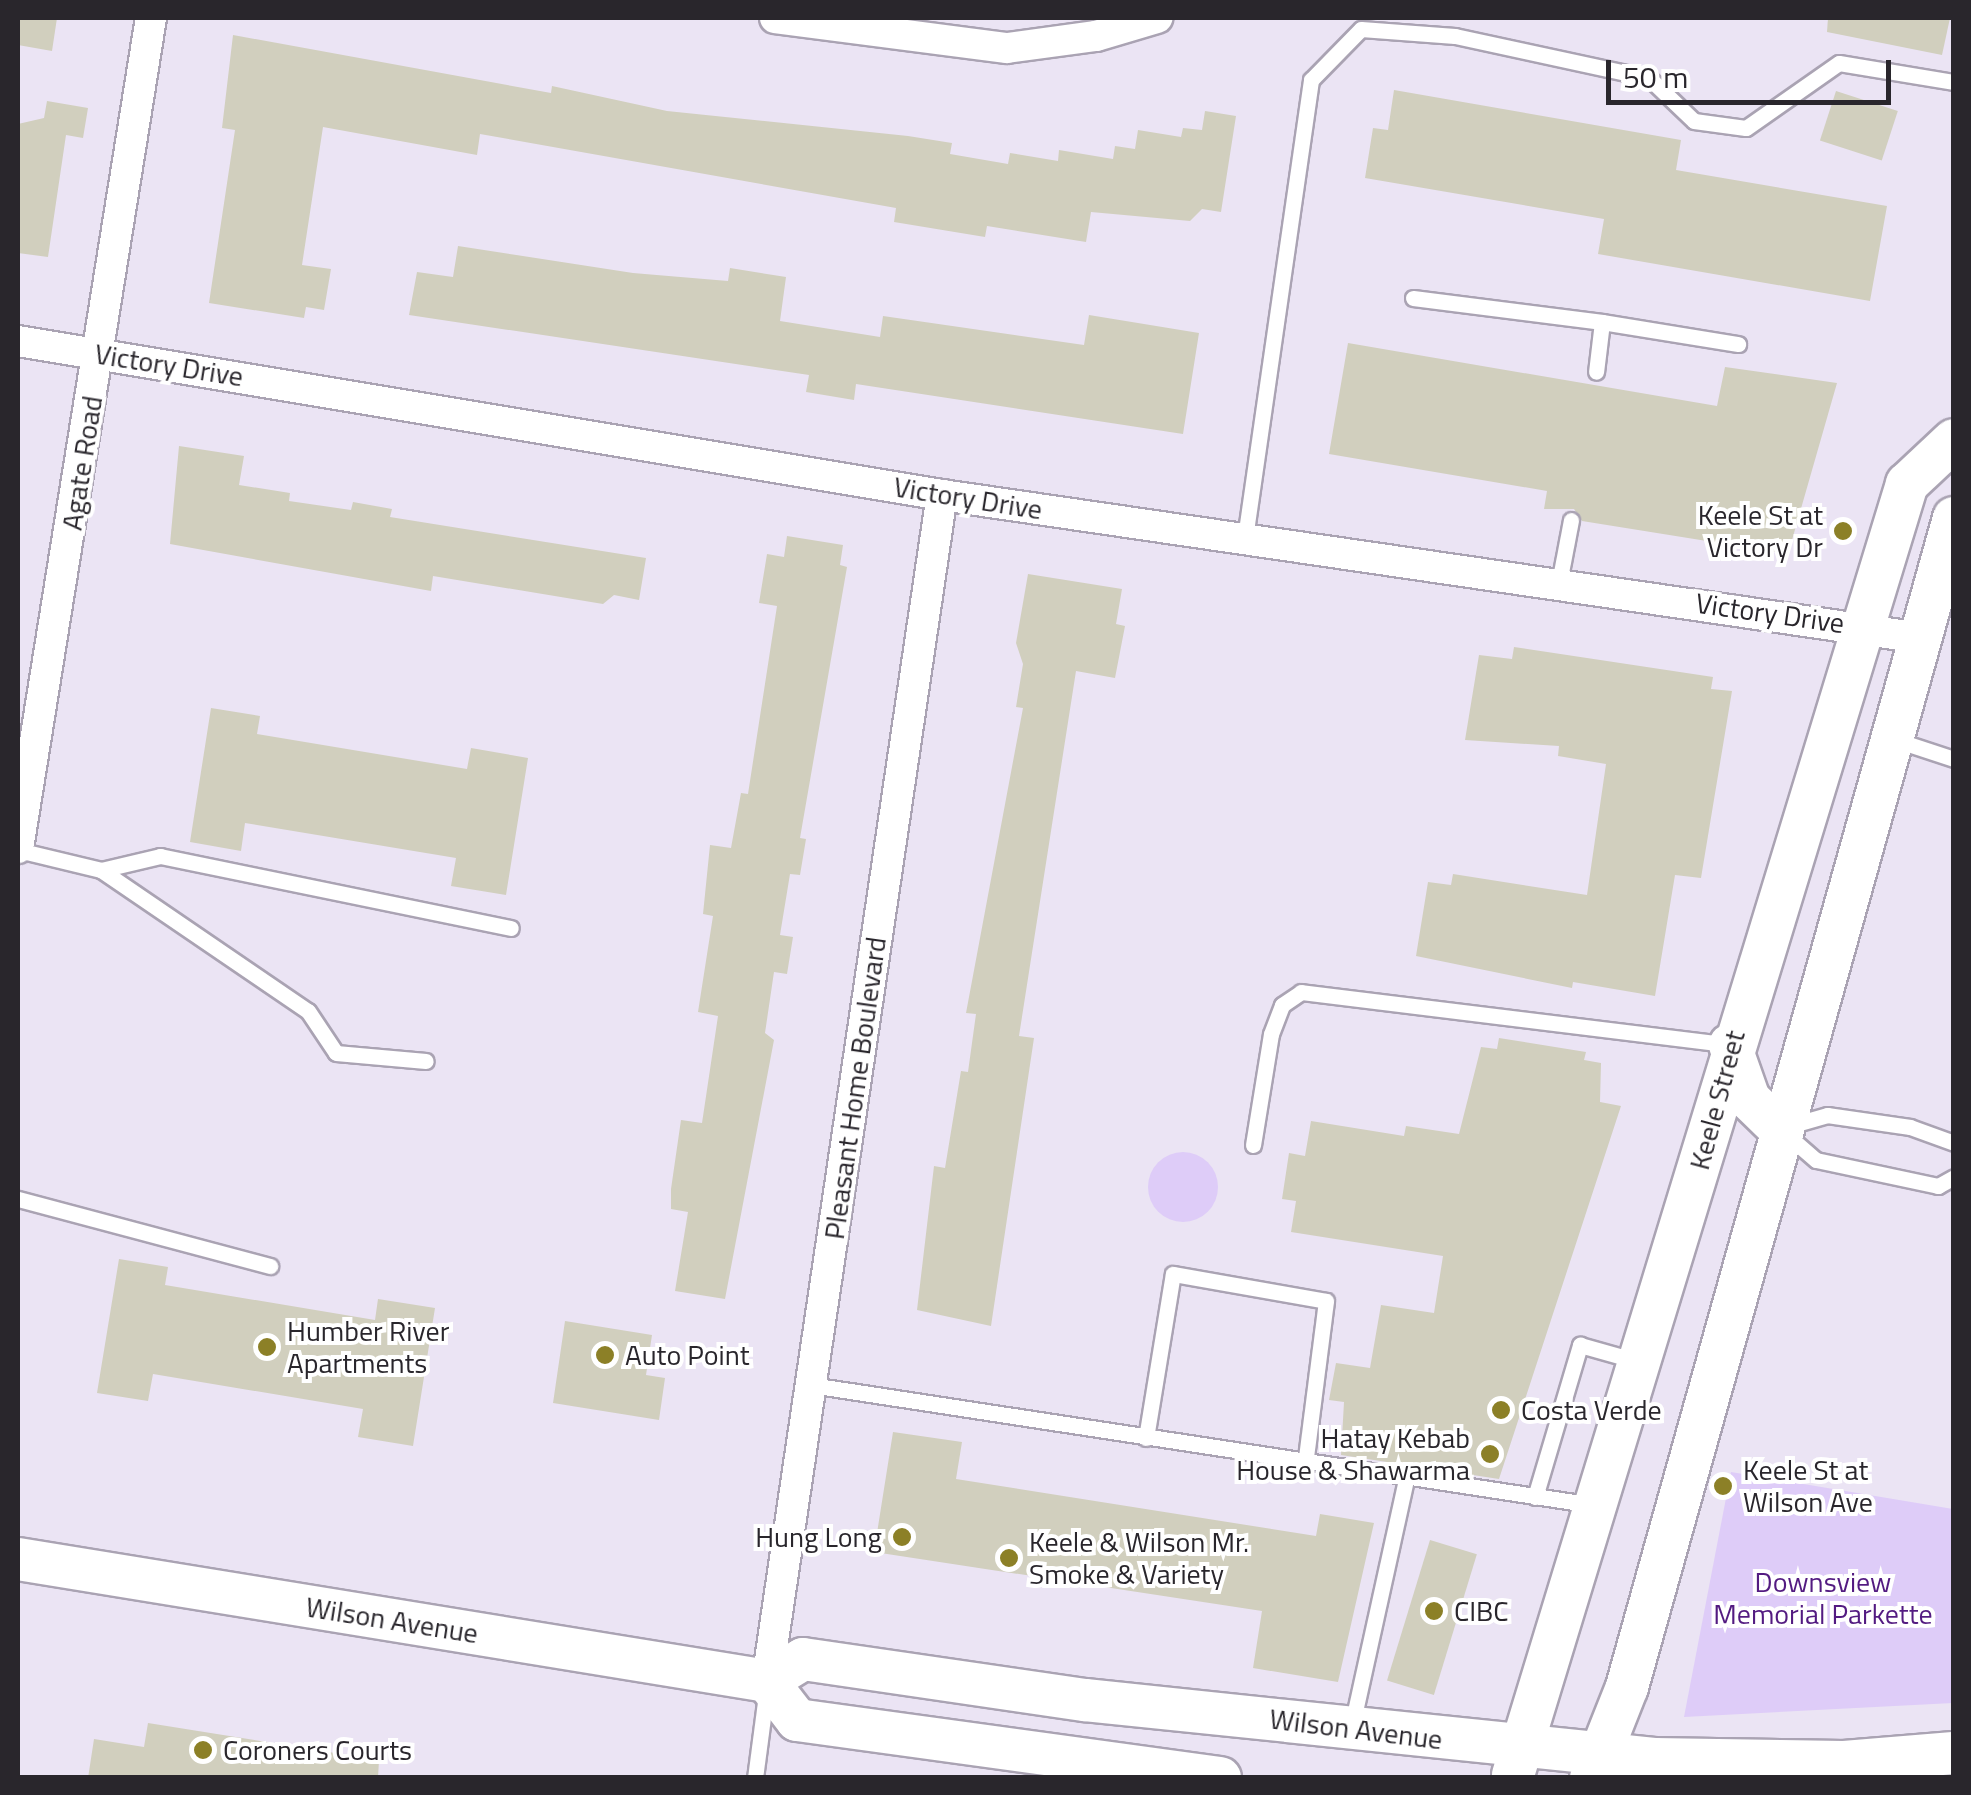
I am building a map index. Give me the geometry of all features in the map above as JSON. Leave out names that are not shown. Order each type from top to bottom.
[{"type":"main road","name":"Keele Street","points":[[1517,1764],[1599,1506],[1696,1178],[1730,1045],[1866,627],[1908,484],[1954,440]]},
{"type":"main road","points":[[1596,1766],[1627,1688],[1780,1129],[1954,518]]},
{"type":"main road","points":[[1730,1045],[1749,1099],[1780,1129]]},
{"type":"main road","points":[[1696,1178],[1744,1140],[1780,1129]]},
{"type":"main road","name":"Wilson Avenue","points":[[18,1559],[767,1681],[803,1659],[1085,1700],[1352,1726],[1517,1764],[1844,1762],[1954,1752]]},
{"type":"main road","points":[[767,1681],[798,1720],[1220,1778]]},
{"type":"street","name":"Agate Road","points":[[18,849],[151,18]]},
{"type":"street","points":[[774,18],[1007,48],[1096,36],[1156,18]]},
{"type":"street","name":"Victory Drive","points":[[18,340],[942,495],[1921,638]]},
{"type":"street","name":"Pleasant Home Boulevard","points":[[767,1681],[942,495]]},
{"type":"lane","points":[[1245,538],[1310,80],[1361,29],[1455,36],[1650,78],[1694,122],[1746,128],[1838,64],[1954,82]]},
{"type":"lane","points":[[1413,298],[1738,344]]},
{"type":"lane","points":[[1595,381],[1602,322]]},
{"type":"lane","points":[[1559,583],[1572,515]]},
{"type":"lane","points":[[1892,738],[1954,759]]},
{"type":"lane","points":[[18,849],[101,870],[308,1011],[336,1053],[426,1061]]},
{"type":"lane","points":[[101,870],[160,856],[511,928]]},
{"type":"lane","points":[[1253,1145],[1271,1034],[1282,1006],[1301,992],[1730,1045]]},
{"type":"lane","points":[[1780,1129],[1827,1115],[1910,1127],[1954,1143]]},
{"type":"lane","points":[[1780,1129],[1816,1160],[1938,1186],[1954,1177]]},
{"type":"lane","points":[[18,1199],[270,1266]]},
{"type":"lane","points":[[1146,1438],[1173,1274],[1326,1301],[1305,1464]]},
{"type":"lane","points":[[1535,1497],[1580,1345],[1640,1362]]},
{"type":"lane","points":[[811,1385],[1406,1480],[1599,1506]]},
{"type":"lane","points":[[1352,1726],[1406,1480]]},
{"type":"lane","points":[[756,1778],[767,1681]]},
{"type":"green space","points":[[1183,1152],[1208,1162],[1218,1187],[1208,1212],[1183,1222],[1158,1212],[1148,1187],[1158,1162]]},
{"type":"green space","name":"Downsview Memorial Parkette","points":[[1731,1472],[1953,1509],[1953,1703],[1684,1717]]},
{"type":"building","points":[[18,18],[57,18],[52,51],[18,45]]},
{"type":"building","points":[[1828,18],[1950,18],[1942,55],[1827,32]]},
{"type":"building","points":[[233,35],[551,93],[552,86],[667,111],[952,143],[950,154],[1008,164],[1010,153],[1058,161],[1059,150],[1113,159],[1115,146],[1135,149],[1138,130],[1181,137],[1183,128],[1202,130],[1205,111],[1236,116],[1221,212],[1202,209],[1190,221],[1091,212],[1086,242],[987,226],[985,237],[894,222],[896,208],[480,134],[477,155],[323,127],[302,265],[331,269],[324,310],[306,307],[304,318],[209,303],[235,130],[222,128]]},
{"type":"building","points":[[1394,90],[1681,140],[1676,170],[1887,206],[1870,301],[1598,254],[1604,219],[1365,178],[1373,128],[1388,130]]},
{"type":"building","points":[[1836,91],[1898,111],[1882,161],[1820,140]]},
{"type":"building","points":[[47,101],[88,108],[83,138],[66,135],[48,257],[18,253],[18,124],[44,118]]},
{"type":"building","points":[[458,246],[633,273],[728,281],[730,268],[786,277],[780,321],[880,337],[883,316],[1084,345],[1089,315],[1199,333],[1183,434],[856,384],[854,400],[806,392],[809,375],[409,315],[417,272],[453,277]]},
{"type":"building","points":[[1348,343],[1717,406],[1725,367],[1837,383],[1788,554],[1582,521],[1574,509],[1544,509],[1547,491],[1329,454]]},
{"type":"building","points":[[179,446],[244,456],[239,485],[290,493],[289,501],[351,510],[353,502],[392,509],[390,517],[646,558],[639,600],[614,595],[603,604],[433,576],[431,591],[170,544]]},
{"type":"building","points":[[787,536],[843,545],[840,565],[847,567],[800,838],[806,839],[800,875],[790,874],[780,935],[793,937],[787,974],[774,972],[765,1033],[774,1040],[725,1299],[675,1291],[688,1212],[671,1209],[671,1189],[681,1120],[702,1123],[718,1016],[698,1012],[713,916],[703,914],[710,845],[731,848],[741,793],[748,794],[777,606],[759,603],[767,554],[784,557]]},
{"type":"building","points":[[1028,574],[1122,589],[1116,624],[1125,626],[1115,678],[1076,671],[1019,1036],[1034,1038],[991,1326],[917,1310],[934,1166],[945,1168],[961,1071],[968,1072],[976,1014],[966,1013],[1023,708],[1016,707],[1023,664],[1016,643]]},
{"type":"building","points":[[1514,647],[1713,677],[1711,689],[1732,691],[1701,878],[1675,875],[1655,996],[1573,982],[1572,988],[1416,956],[1428,882],[1451,885],[1453,874],[1587,895],[1606,764],[1558,756],[1559,746],[1465,740],[1479,655],[1512,659]]},
{"type":"building","points":[[211,708],[260,716],[257,734],[467,769],[471,748],[528,758],[506,895],[451,886],[456,858],[245,823],[241,851],[190,842]]},
{"type":"building","points":[[1499,1038],[1586,1052],[1584,1060],[1601,1063],[1600,1102],[1621,1106],[1499,1479],[1341,1455],[1344,1402],[1329,1400],[1336,1363],[1370,1368],[1381,1305],[1434,1313],[1443,1256],[1291,1232],[1296,1201],[1282,1199],[1289,1153],[1305,1156],[1311,1121],[1404,1136],[1406,1126],[1459,1134],[1481,1047],[1497,1049]]},
{"type":"building","name":"Humber River Apartments","points":[[119,1259],[168,1267],[165,1285],[375,1320],[378,1299],[435,1308],[413,1446],[358,1437],[363,1409],[153,1374],[148,1401],[97,1393]]},
{"type":"building","name":"Auto Point","points":[[565,1321],[652,1335],[646,1375],[665,1378],[659,1420],[553,1403]]},
{"type":"building","points":[[893,1432],[962,1442],[956,1479],[1316,1536],[1320,1514],[1374,1523],[1338,1682],[1253,1668],[1262,1611],[874,1552]]},
{"type":"building","name":"CIBC","points":[[1430,1540],[1477,1554],[1434,1695],[1387,1681]]},
{"type":"building","name":"Coroners Courts","points":[[148,1723],[379,1760],[378,1778],[88,1778],[94,1739],[144,1747]]},
{"type":"place","name":"Keele St at Victory Dr","points":[[1843,531]]},
{"type":"place","name":"Humber River Apartments","points":[[267,1347]]},
{"type":"place","name":"Auto Point","points":[[605,1355]]},
{"type":"place","name":"Costa Verde","points":[[1501,1410]]},
{"type":"place","name":"Hatay Kebab House & Shawarma","points":[[1490,1454]]},
{"type":"place","name":"Keele St at Wilson Ave","points":[[1723,1486]]},
{"type":"place","name":"Hung Long","points":[[902,1537]]},
{"type":"place","name":"Keele & Wilson Mr. Smoke & Variety","points":[[1009,1558]]},
{"type":"place","name":"CIBC","points":[[1434,1611]]},
{"type":"place","name":"Coroners Courts","points":[[203,1750]]}]
